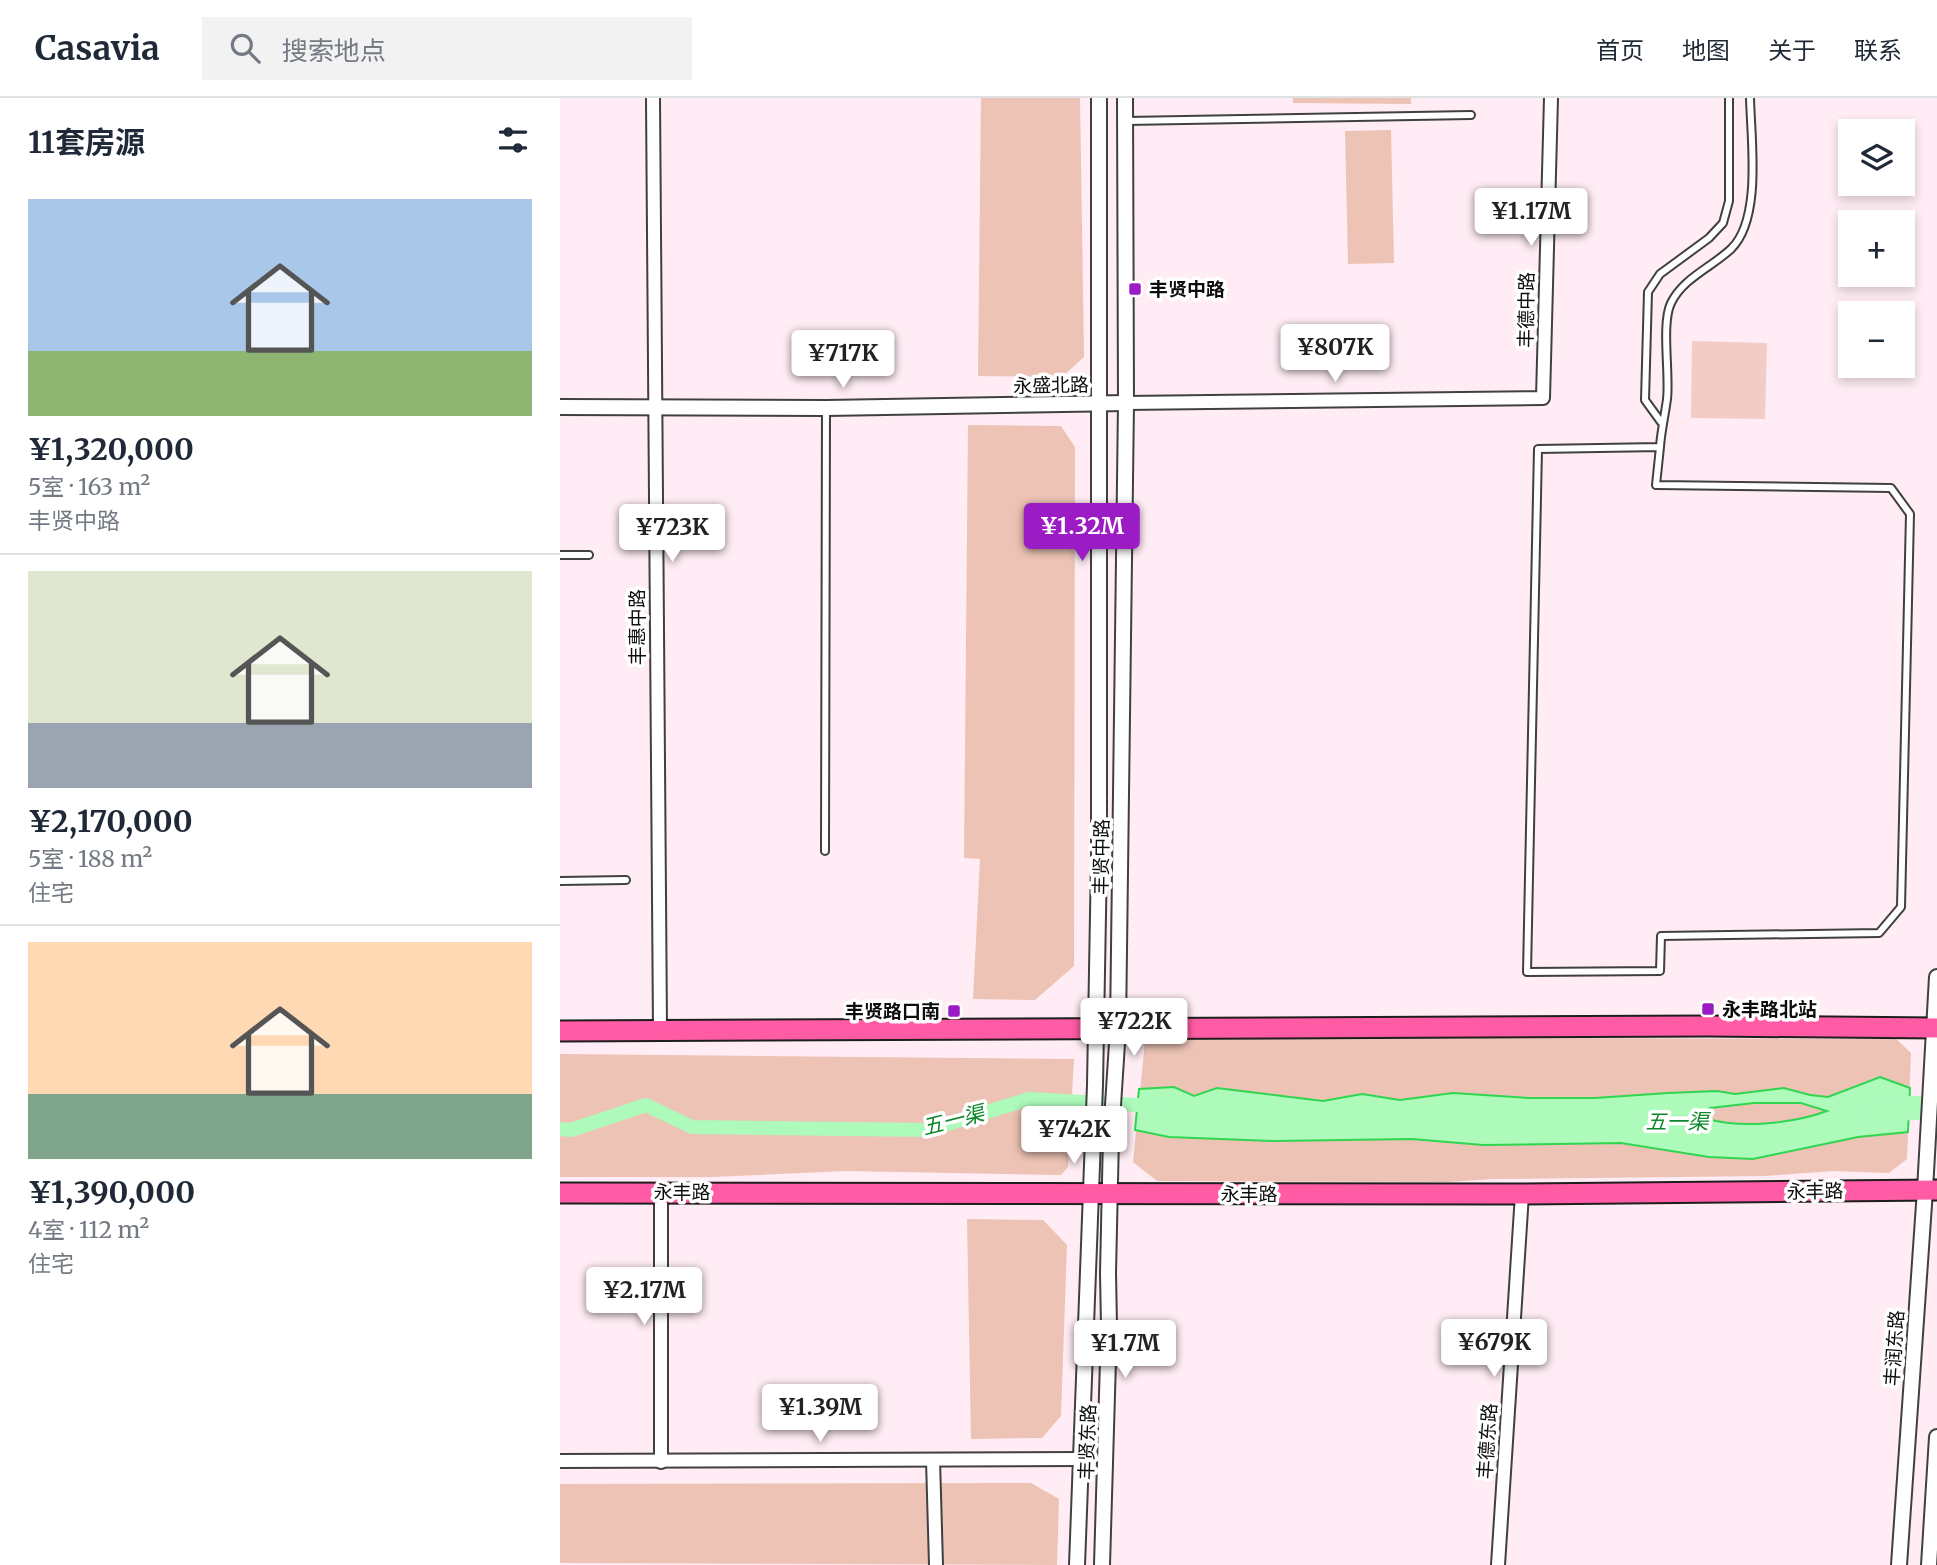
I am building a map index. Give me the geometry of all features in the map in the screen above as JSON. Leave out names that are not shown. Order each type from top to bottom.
[{"type":"main road","points":[[560,1031],[1935,1028]]},
{"type":"main road","name":"永丰路","points":[[560,1193],[661,1191],[1522,1194],[1931,1190]]},
{"type":"street","name":"丰惠中路","points":[[653,98],[660,1030]]},
{"type":"street","name":"丰贤中路","points":[[1099,98],[1099,856],[1093,1138],[1101,1194]]},
{"type":"street","name":"丰贤中路","points":[[1101,1194],[1111,1136],[1118,1028],[1126,403],[1125,98]]},
{"type":"street","name":"丰德中路","points":[[1544,398],[1551,98]]},
{"type":"street","name":"永盛北路","points":[[560,407],[826,408],[1544,398]]},
{"type":"street","name":"丰润东路","points":[[1899,1565],[1931,1190],[1929,1133],[1937,977]]},
{"type":"street","points":[[661,1191],[661,1462]]},
{"type":"street","name":"丰贤东路","points":[[1077,1565],[1081,1459],[1101,1194]]},
{"type":"street","name":"丰贤东路","points":[[1101,1194],[1108,1273],[1109,1326],[1102,1565]]},
{"type":"street","name":"丰德东路","points":[[1498,1565],[1522,1194]]},
{"type":"street","points":[[1929,1565],[1937,1437]]},
{"type":"street","points":[[560,1461],[1081,1459]]},
{"type":"street","points":[[933,1460],[936,1565]]},
{"type":"lane","points":[[1661,422],[1646,400],[1648,292],[1660,274],[1723,223],[1729,201],[1730,98]]},
{"type":"lane","points":[[1660,447],[1538,449],[1527,972],[1660,971],[1661,936],[1879,933],[1901,907],[1910,514],[1891,488],[1656,485],[1660,447],[1661,422],[1667,400],[1667,328],[1670,304],[1683,286],[1732,248],[1747,226],[1751,202],[1750,98]]},
{"type":"lane","points":[[1125,121],[1471,115]]},
{"type":"lane","points":[[825,852],[826,408]]},
{"type":"lane","points":[[560,555],[589,555]]},
{"type":"lane","points":[[560,881],[625,880]]},
{"type":"shaded area","points":[[981,98],[1080,98],[1084,357],[1062,377],[978,376]]},
{"type":"shaded area","points":[[1293,98],[1411,98],[1411,104],[1293,103]]},
{"type":"shaded area","points":[[1391,130],[1394,263],[1348,264],[1345,131]]},
{"type":"shaded area","points":[[1692,341],[1767,343],[1765,419],[1691,418]]},
{"type":"shaded area","points":[[968,425],[1061,426],[1075,447],[1074,966],[1035,1000],[973,999],[980,859],[964,858]]},
{"type":"shaded area","points":[[1180,1037],[1896,1039],[1911,1053],[1907,1159],[1889,1173],[1834,1171],[1765,1176],[1493,1179],[1449,1182],[1157,1181],[1133,1162],[1145,1041]]},
{"type":"shaded area","points":[[560,1054],[1074,1059],[1068,1167],[1061,1175],[845,1171],[712,1177],[560,1177]]},
{"type":"shaded area","points":[[967,1219],[1043,1220],[1067,1245],[1061,1416],[1042,1438],[971,1439]]},
{"type":"shaded area","points":[[1031,1483],[1059,1499],[1057,1565],[560,1563],[560,1484]]},
{"type":"water","name":"五一渠","points":[[1880,1077],[1910,1088],[1908,1132],[1858,1137],[1753,1159],[1709,1157],[1621,1143],[1483,1145],[1412,1139],[1275,1141],[1169,1137],[1135,1130],[1139,1089],[1174,1087],[1194,1096],[1217,1088],[1323,1101],[1362,1094],[1400,1100],[1453,1093],[1528,1098],[1595,1098],[1717,1091],[1735,1094],[1784,1088],[1828,1097]],"holes":[[[1754,1103],[1801,1103],[1827,1111],[1799,1119],[1752,1124],[1722,1122],[1708,1119],[1705,1114],[1710,1108]]]},
{"type":"waterway","name":"五一渠","points":[[560,1129],[571,1130],[646,1105],[692,1127],[928,1130],[1029,1099],[1155,1106]]},
{"type":"waterway","name":"五一渠","points":[[1879,1114],[1909,1108],[1937,1108]]},
{"type":"place","name":"丰贤中路","points":[[1135,289]]},
{"type":"place","name":"永丰路北站","points":[[1708,1009]]},
{"type":"place","name":"丰贤路口南","points":[[954,1011]]}]
